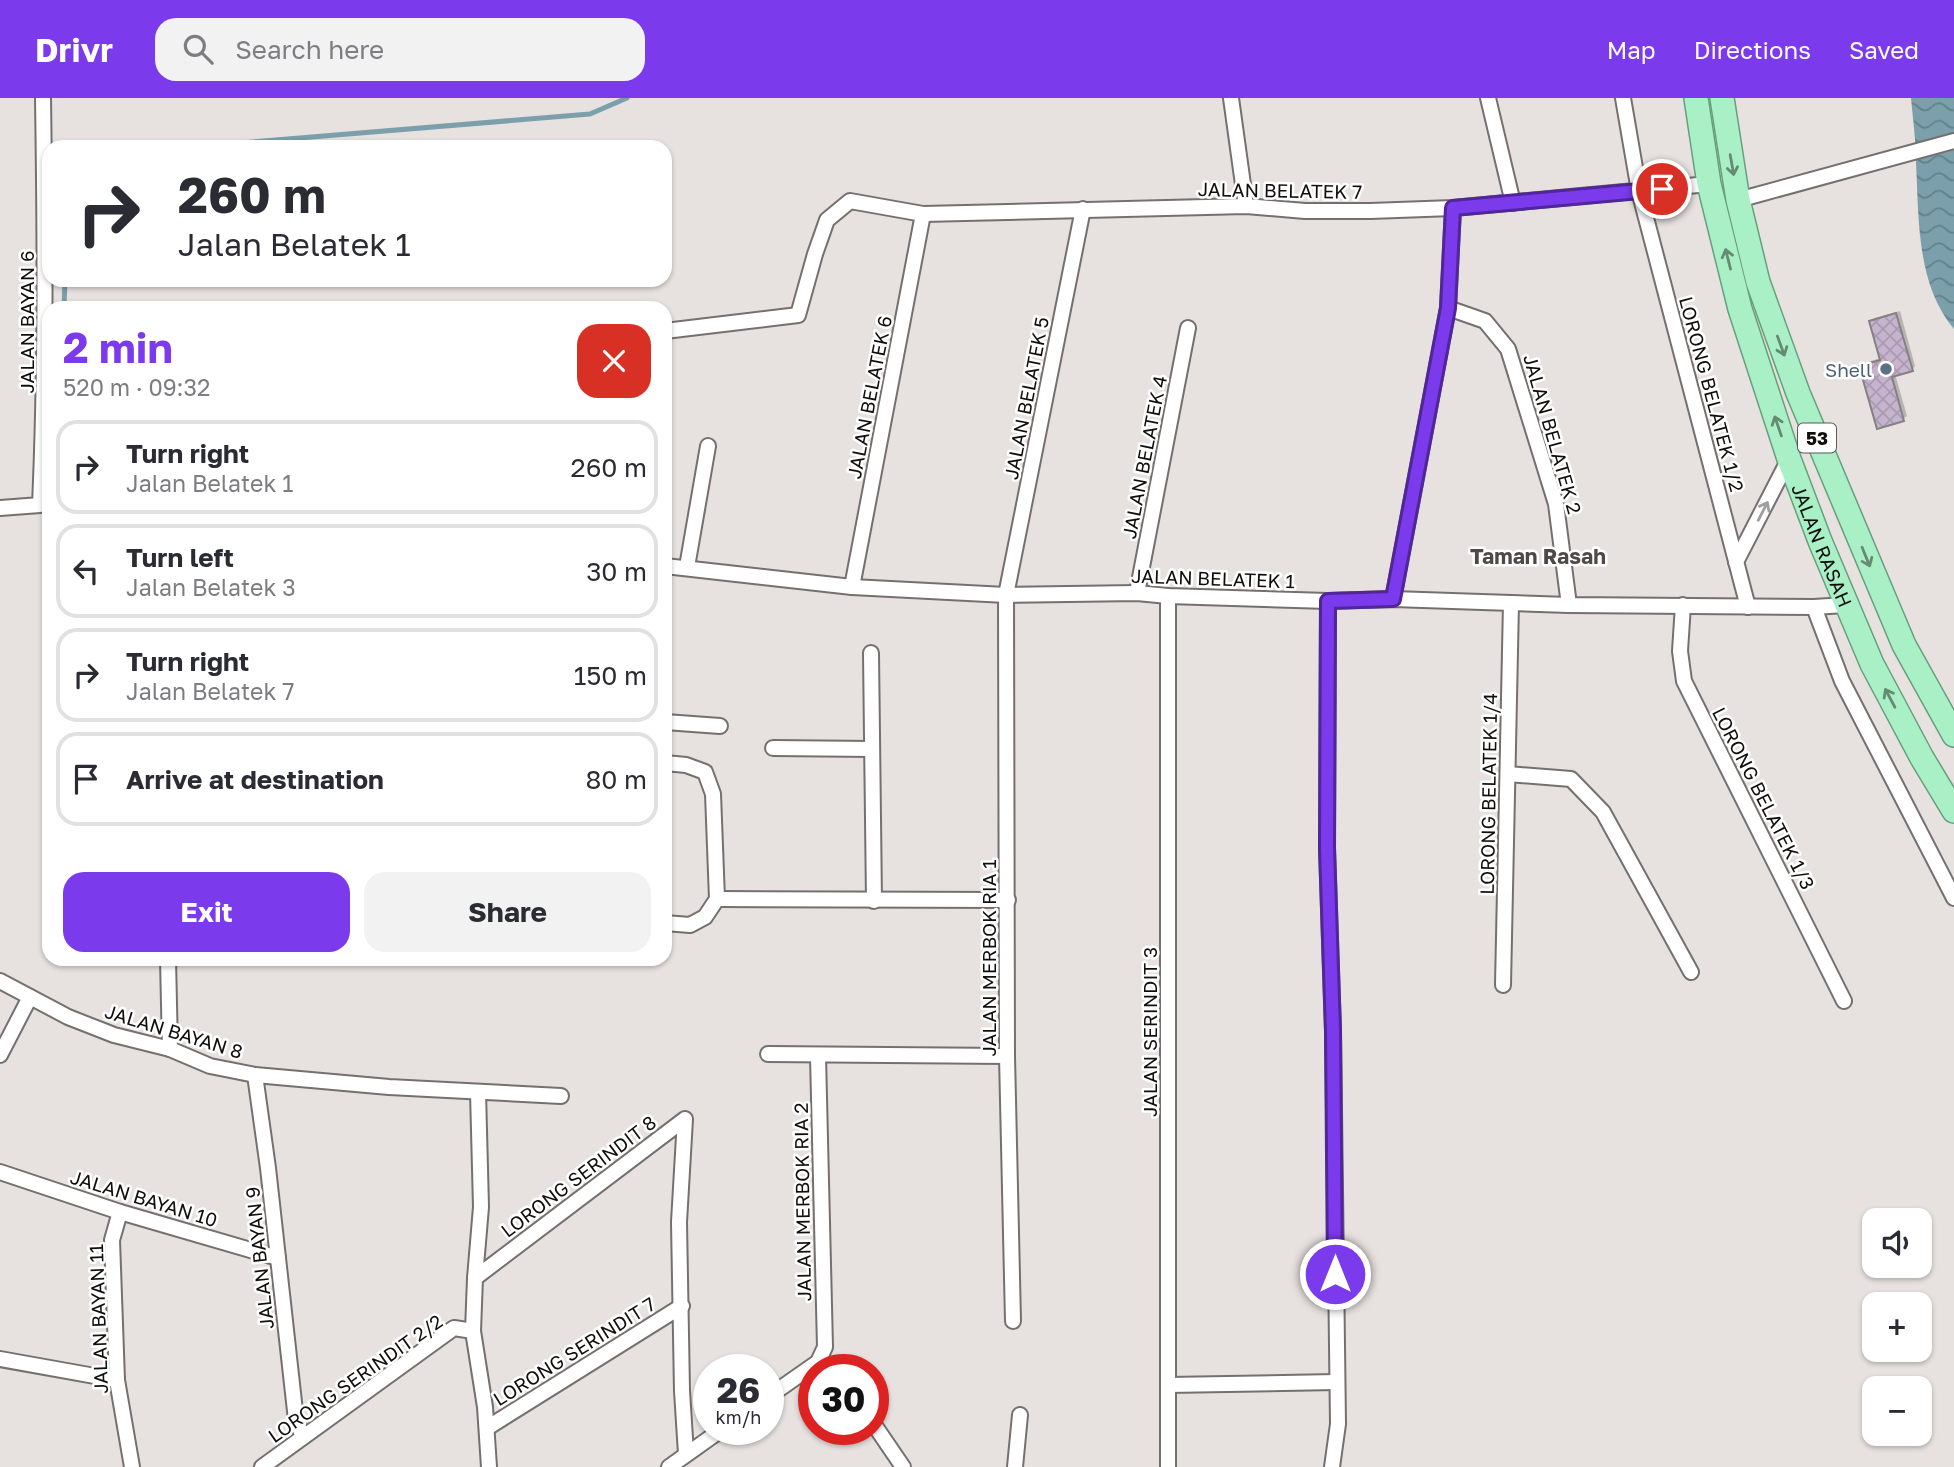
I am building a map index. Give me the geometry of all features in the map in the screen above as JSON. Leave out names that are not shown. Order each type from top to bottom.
[{"type":"highway","name":"JALAN RASAH","points":[[1696,98],[1709,184],[1740,309],[1789,459],[1845,605],[1872,664],[1922,758],[1954,810]]},
{"type":"highway","name":"JALAN RASAH","points":[[1722,98],[1738,200],[1758,282],[1798,393],[1905,646],[1954,735]]},
{"type":"highway","points":[[1845,605],[1881,593]]},
{"type":"street","name":"JALAN BAYAN 6","points":[[43,98],[44,140]]},
{"type":"street","points":[[1231,98],[1246,206]]},
{"type":"street","points":[[1488,98],[1514,203]]},
{"type":"street","name":"LORONG BELATEK 1/2","points":[[1623,98],[1639,191],[1748,607]]},
{"type":"street","points":[[1738,200],[1954,141]]},
{"type":"street","name":"JALAN BELATEK 7","points":[[672,330],[798,315],[827,220],[850,201],[923,214],[1246,206],[1305,211],[1453,208],[1709,184]]},
{"type":"street","points":[[1393,599],[1448,308],[1453,208]]},
{"type":"street","name":"JALAN BELATEK 5","points":[[1006,595],[1083,209]]},
{"type":"street","name":"JALAN BELATEK 6","points":[[852,587],[923,214]]},
{"type":"street","name":"JALAN BELATEK 2","points":[[1448,308],[1485,321],[1508,349],[1556,504],[1569,605]]},
{"type":"street","name":"JALAN BELATEK 4","points":[[1138,593],[1188,328]]},
{"type":"street","points":[[687,567],[708,446]]},
{"type":"street","points":[[1736,562],[1789,459]]},
{"type":"street","name":"JALAN BAYAN 6","points":[[0,508],[40,505],[42,463]]},
{"type":"street","name":"JALAN BELATEK 1","points":[[672,566],[852,587],[1006,595],[1138,593],[1328,601],[1393,599],[1748,607],[1845,605]]},
{"type":"street","name":"JALAN MERBOK RIA 1","points":[[1006,595],[1007,1056],[1013,1321]]},
{"type":"street","name":"JALAN SERINDIT 3","points":[[1168,596],[1168,1467]]},
{"type":"street","points":[[1328,601],[1327,848],[1333,1031],[1338,1424],[1332,1467]]},
{"type":"street","name":"LORONG BELATEK 1/4","points":[[1503,985],[1511,603]]},
{"type":"street","name":"LORONG BELATEK 1/3","points":[[1683,605],[1680,652],[1684,681],[1844,1001]]},
{"type":"street","points":[[1814,607],[1842,681],[1954,898]]},
{"type":"street","points":[[872,653],[874,901]]},
{"type":"street","points":[[672,723],[720,726]]},
{"type":"street","points":[[772,748],[872,749]]},
{"type":"street","points":[[672,764],[686,765],[705,772],[713,794],[717,899],[705,917],[690,925],[672,924]]},
{"type":"street","points":[[1508,774],[1571,779],[1603,812],[1691,972]]},
{"type":"street","points":[[717,899],[1008,900]]},
{"type":"street","points":[[168,966],[170,1049]]},
{"type":"street","name":"JALAN BAYAN 8","points":[[0,981],[68,1017],[114,1035],[170,1049],[210,1066],[255,1075],[389,1087],[561,1096]]},
{"type":"street","points":[[0,1055],[30,997]]},
{"type":"street","points":[[768,1054],[1007,1056]]},
{"type":"street","name":"JALAN MERBOK RIA 2","points":[[818,1056],[825,1354]]},
{"type":"street","name":"JALAN BAYAN 9","points":[[255,1075],[296,1420],[303,1437]]},
{"type":"street","points":[[478,1091],[481,1207],[473,1331],[487,1428],[489,1467]]},
{"type":"street","name":"LORONG SERINDIT 8","points":[[475,1278],[685,1119],[679,1222],[682,1306]]},
{"type":"street","name":"JALAN BAYAN 10","points":[[0,1172],[120,1212],[278,1258]]},
{"type":"street","name":"JALAN BAYAN 11","points":[[120,1212],[112,1240],[117,1380],[132,1467]]},
{"type":"street","points":[[682,1306],[682,1391],[686,1454]]},
{"type":"street","name":"LORONG SERINDIT 7","points":[[487,1428],[682,1306]]},
{"type":"street","name":"LORONG SERINDIT 2/2","points":[[262,1467],[454,1328],[473,1331]]},
{"type":"street","points":[[0,1359],[117,1380]]},
{"type":"street","points":[[1168,1385],[1336,1382]]},
{"type":"street","points":[[1015,1467],[1020,1415]]},
{"type":"street","points":[[669,1467],[699,1445]]},
{"type":"street","points":[[888,1445],[903,1467]]},
{"type":"water","points":[[1911,98],[1954,98],[1954,329],[1932,292],[1922,250]]},
{"type":"building","name":"Shell","points":[[1896,313],[1913,371],[1892,377],[1904,421],[1877,429],[1859,366],[1880,360],[1869,321]]},
{"type":"waterway","points":[[276,140],[590,114],[627,98]]},
{"type":"waterway","points":[[64,301],[65,287]]},
{"type":"place","name":"Shell","points":[[1886,369]]},
{"type":"district","name":"Taman Rasah","points":[[1538,556]]},
{"type":"route","points":[[1335,1274],[1333,1031],[1327,848],[1328,601],[1393,599],[1448,308],[1453,208],[1662,189]]}]
